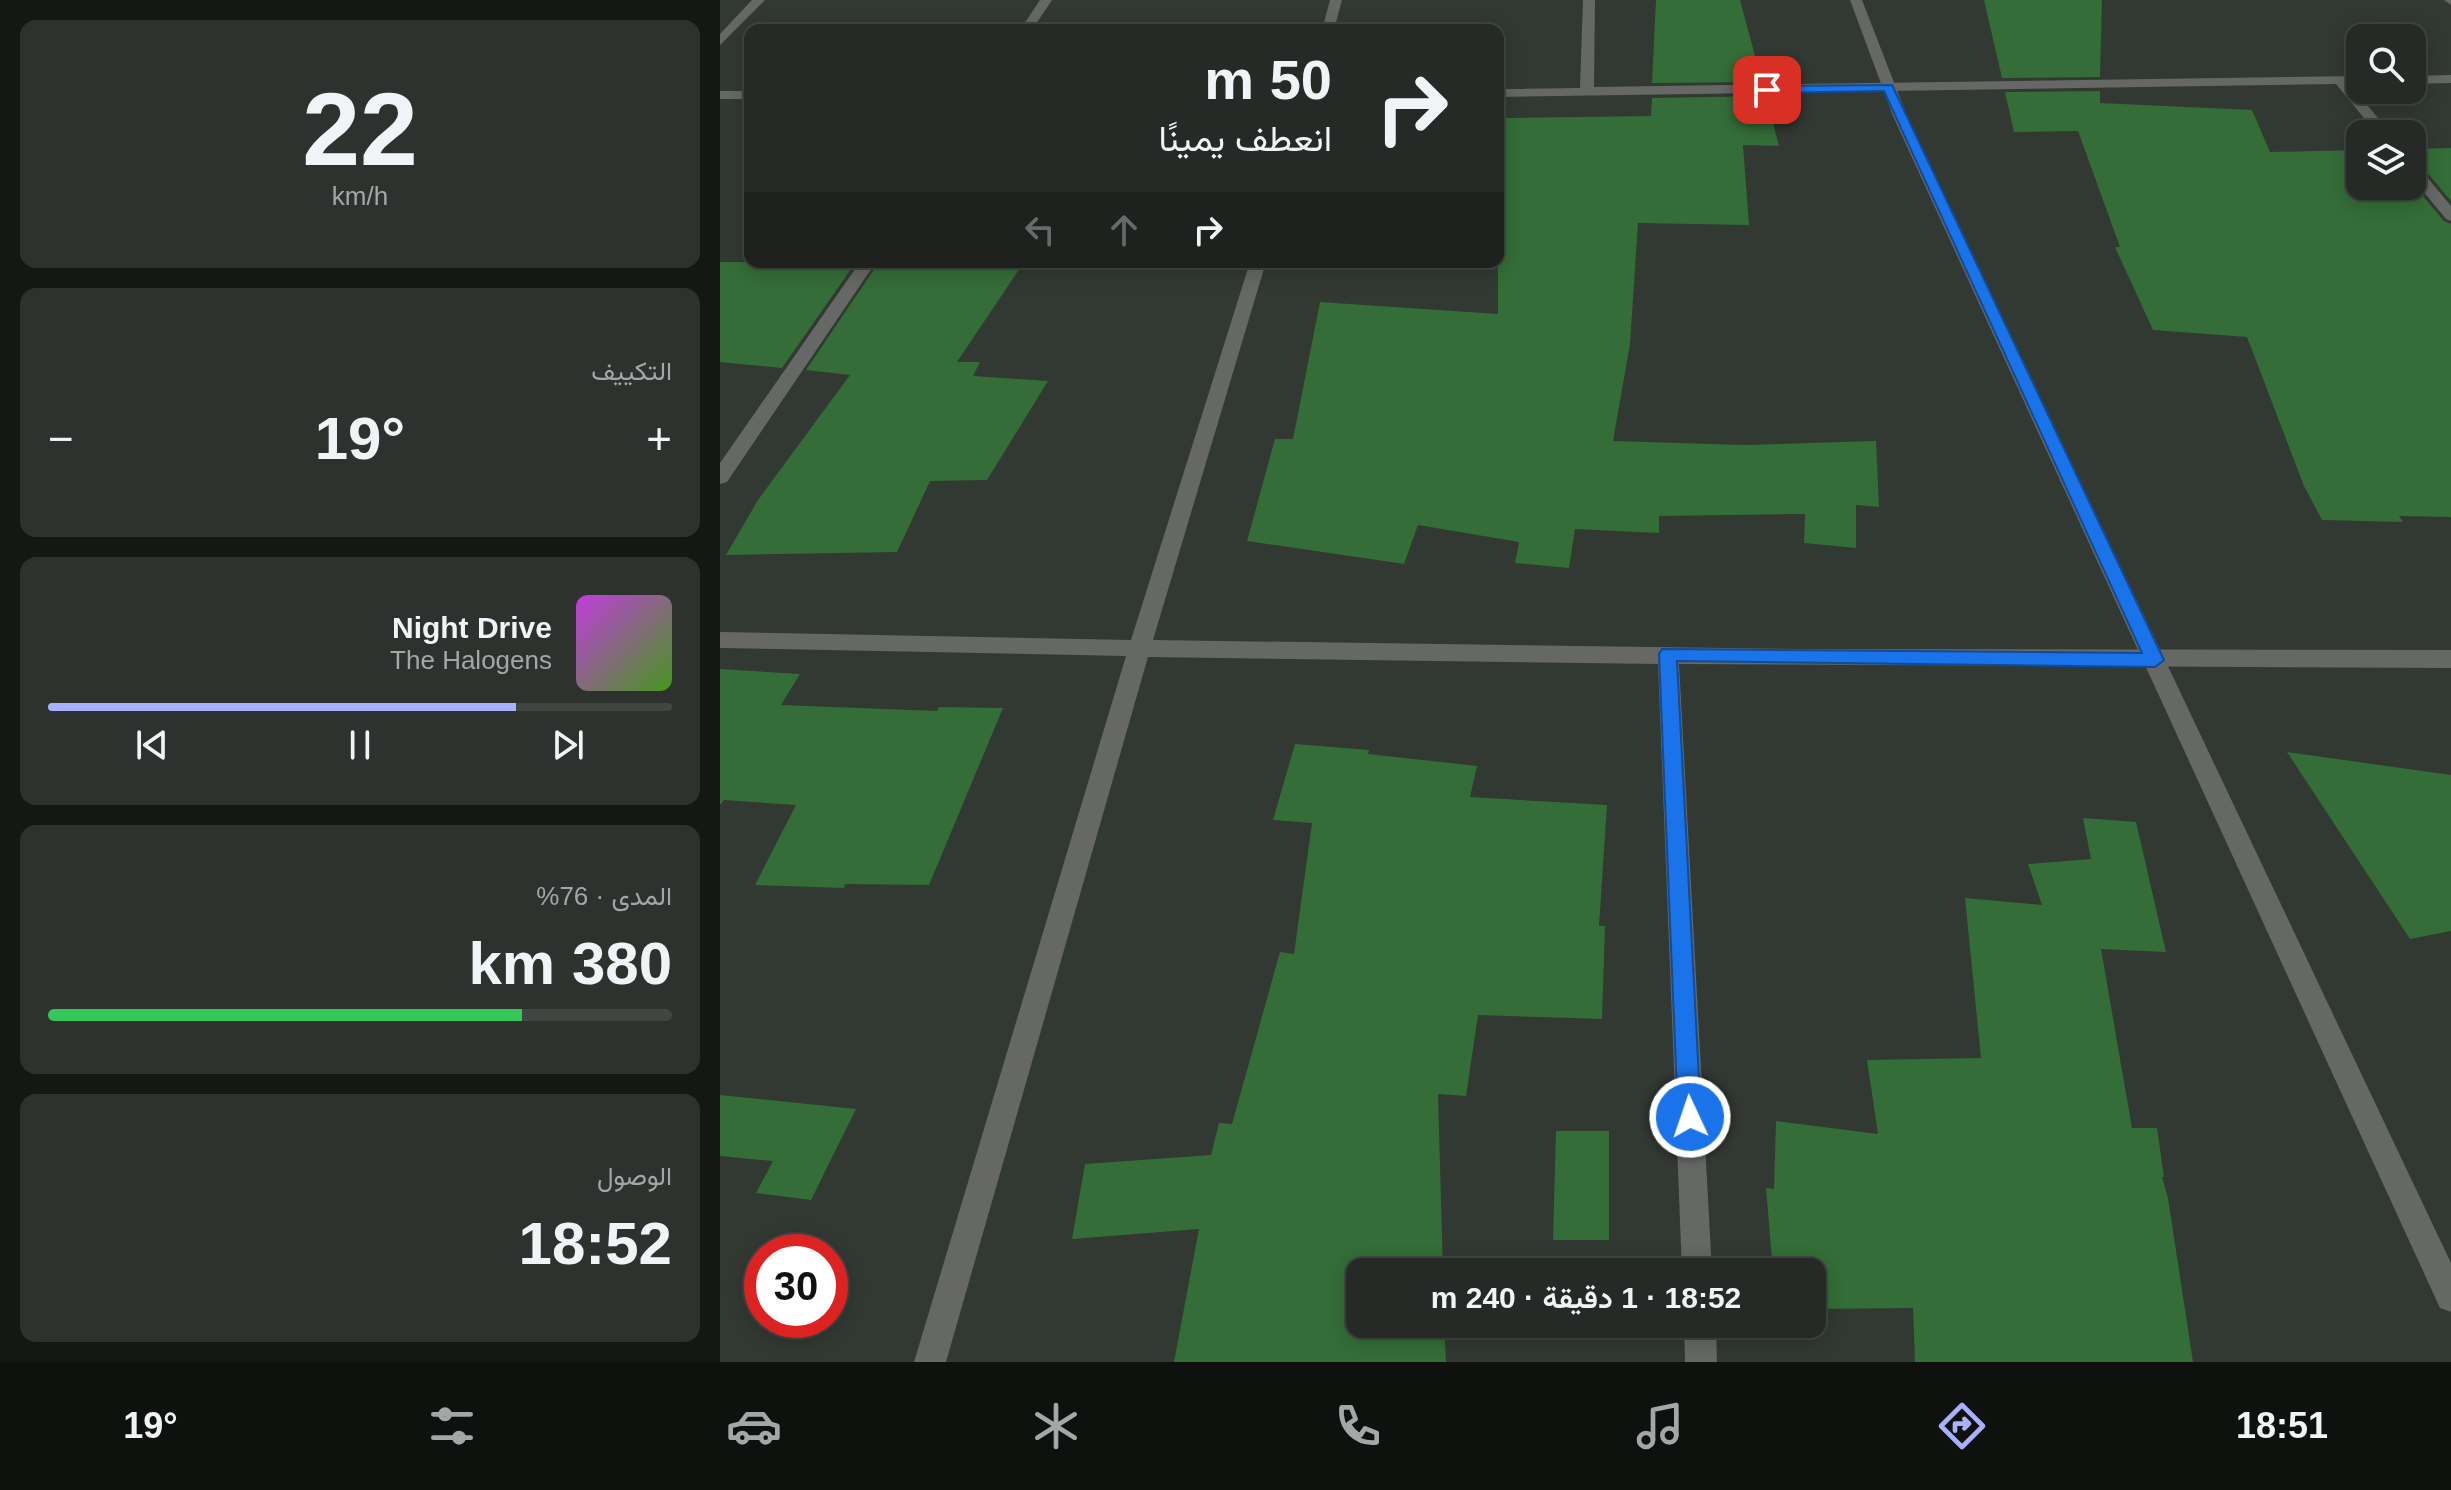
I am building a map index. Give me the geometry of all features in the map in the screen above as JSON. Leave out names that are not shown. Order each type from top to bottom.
[{"type":"street","points":[[720,41],[759,0]]},
{"type":"street","points":[[1030,24],[1046,0]]},
{"type":"street","points":[[1330,24],[1336,0]]},
{"type":"street","points":[[1587,93],[1589,0]]},
{"type":"street","points":[[1856,0],[1888,87],[2451,1297]]},
{"type":"street","points":[[2426,80],[2451,79]]},
{"type":"street","points":[[2340,81],[2372,120]]},
{"type":"street","points":[[1504,93],[2346,81]]},
{"type":"street","points":[[720,95],[744,95]]},
{"type":"street","points":[[2426,185],[2451,216]]},
{"type":"street","points":[[720,477],[864,268]]},
{"type":"street","points":[[930,1362],[1139,649],[1256,268]]},
{"type":"street","points":[[720,640],[1139,649],[2155,660],[2451,659]]},
{"type":"street","points":[[1668,654],[1696,1258]]},
{"type":"street","points":[[1700,1338],[1701,1362]]},
{"type":"building","points":[[1656,0],[1740,0],[1762,82],[1652,83]]},
{"type":"building","points":[[1984,0],[2102,0],[2100,77],[2002,78]]},
{"type":"building","points":[[2100,91],[2100,103],[2252,110],[2270,152],[2346,150],[2346,200],[2426,200],[2444,221],[2451,224],[2451,517],[2399,516],[2403,522],[2322,520],[2304,486],[2247,337],[2153,330],[2115,247],[2120,247],[2078,131],[2014,132],[2005,92]]},
{"type":"building","points":[[1766,96],[1779,146],[1743,145],[1749,225],[1638,223],[1630,344],[1613,441],[1744,445],[1876,441],[1879,507],[1856,505],[1856,548],[1804,543],[1805,514],[1659,516],[1659,533],[1575,529],[1569,568],[1515,563],[1519,542],[1418,525],[1404,564],[1247,541],[1275,439],[1293,439],[1320,302],[1498,314],[1498,268],[1504,268],[1504,118],[1651,116],[1652,98]]},
{"type":"building","points":[[2451,148],[2451,201],[2426,171],[2426,149]]},
{"type":"building","points":[[720,262],[744,262],[744,268],[852,268],[782,368],[720,362]]},
{"type":"building","points":[[875,268],[1020,268],[957,362],[980,362],[973,376],[1048,381],[987,480],[930,481],[897,552],[726,555],[758,500],[850,375],[806,370]]},
{"type":"building","points":[[720,669],[800,674],[781,705],[937,711],[939,707],[1003,708],[929,885],[845,884],[844,888],[755,885],[796,805],[724,800],[720,805]]},
{"type":"building","points":[[1295,744],[1369,750],[1368,754],[1477,766],[1470,797],[1607,805],[1599,926],[1605,926],[1602,1019],[1478,1015],[1466,1096],[1438,1094],[1443,1258],[1346,1258],[1346,1338],[1445,1338],[1446,1362],[1174,1362],[1199,1229],[1072,1239],[1085,1164],[1211,1155],[1219,1123],[1232,1124],[1280,952],[1294,954],[1312,823],[1273,820]]},
{"type":"building","points":[[2287,752],[2451,775],[2451,931],[2410,939]]},
{"type":"building","points":[[2083,818],[2136,822],[2166,952],[2101,949],[2132,1128],[2157,1128],[2162,1177],[2168,1198],[2193,1362],[1915,1362],[1913,1308],[1826,1309],[1826,1258],[1772,1258],[1766,1188],[1774,1189],[1776,1121],[1878,1134],[1867,1060],[1981,1058],[1965,898],[2042,905],[2028,864],[2091,859]]},
{"type":"building","points":[[720,1095],[856,1109],[811,1200],[756,1193],[773,1161],[720,1156]]},
{"type":"building","points":[[1556,1131],[1609,1131],[1609,1240],[1553,1240]]},
{"type":"route","points":[[1690,1117],[1668,654],[2155,660],[1888,87],[1767,90]]}]
